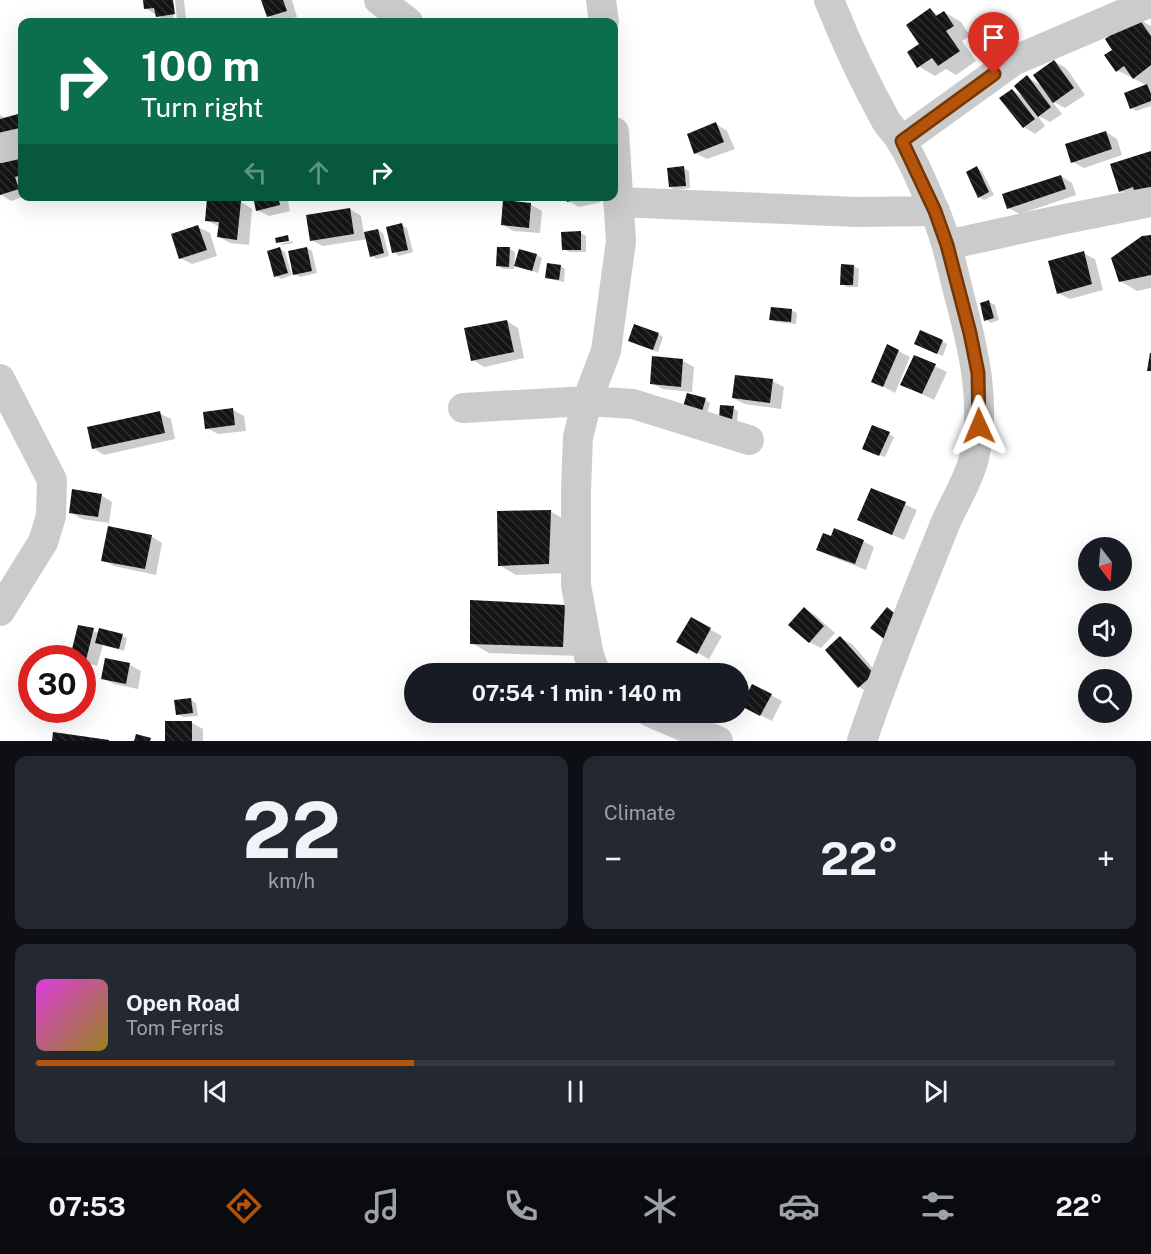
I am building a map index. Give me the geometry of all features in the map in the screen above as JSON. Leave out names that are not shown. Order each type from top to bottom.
[{"type":"street","points":[[602,0],[604,18]]},
{"type":"street","points":[[829,0],[886,121],[902,141],[935,211],[947,245],[978,373],[979,426],[967,477],[949,513],[877,695],[862,741]]},
{"type":"street","points":[[902,141],[1013,61],[1151,2]]},
{"type":"street","points":[[0,148],[18,144]]},
{"type":"street","points":[[592,663],[576,585],[578,437],[587,401],[606,351],[621,240],[618,202],[856,212],[935,211]]},
{"type":"street","points":[[947,245],[1151,202]]},
{"type":"street","points":[[0,379],[52,480],[51,516],[43,542],[0,611]]},
{"type":"street","points":[[463,408],[587,401],[633,404],[749,440]]},
{"type":"street","points":[[0,421],[33,441]]},
{"type":"street","points":[[676,723],[718,741]]},
{"type":"building","points":[[143,0],[173,0],[175,14],[156,17],[154,8],[144,9]]},
{"type":"building","points":[[261,0],[283,0],[287,11],[267,17]]},
{"type":"building","points":[[930,8],[936,16],[944,11],[954,26],[946,31],[960,51],[938,66],[932,58],[917,68],[907,52],[919,44],[906,25]]},
{"type":"building","points":[[1137,16],[1151,36],[1151,65],[1133,79],[1124,66],[1116,72],[1104,55],[1112,50],[1105,39]]},
{"type":"building","points":[[1054,60],[1074,88],[1053,103],[1033,75]]},
{"type":"building","points":[[1027,75],[1051,107],[1038,117],[1014,86]]},
{"type":"building","points":[[1147,84],[1151,101],[1130,109],[1124,93]]},
{"type":"building","points":[[1012,89],[1035,119],[1023,128],[999,98]]},
{"type":"building","points":[[18,114],[18,131],[0,142],[0,119]]},
{"type":"building","points":[[716,122],[724,142],[694,154],[687,134]]},
{"type":"building","points":[[1106,131],[1112,149],[1071,163],[1065,144]]},
{"type":"building","points":[[1151,151],[1151,190],[1135,194],[1133,187],[1119,192],[1110,164]]},
{"type":"building","points":[[18,153],[18,176],[15,177],[18,189],[0,195],[0,159]]},
{"type":"building","points":[[684,166],[686,186],[669,187],[667,168]]},
{"type":"building","points":[[977,166],[989,192],[978,198],[966,172]]},
{"type":"building","points":[[1061,175],[1066,189],[1007,209],[1002,194]]},
{"type":"building","points":[[207,201],[241,201],[237,240],[217,237],[219,222],[205,221]]},
{"type":"building","points":[[254,201],[279,201],[280,205],[256,211]]},
{"type":"building","points":[[503,201],[531,203],[529,228],[501,225]]},
{"type":"building","points":[[350,208],[354,234],[310,241],[306,215]]},
{"type":"building","points":[[402,223],[408,250],[392,253],[386,227]]},
{"type":"building","points":[[198,225],[207,250],[179,259],[171,234]]},
{"type":"building","points":[[378,229],[384,253],[370,257],[364,232]]},
{"type":"building","points":[[581,231],[581,250],[562,250],[561,232]]},
{"type":"building","points":[[288,235],[289,241],[276,243],[275,238]]},
{"type":"building","points":[[1151,235],[1151,275],[1119,282],[1111,258],[1142,236]]},
{"type":"building","points":[[280,247],[288,273],[274,277],[267,251]]},
{"type":"building","points":[[307,247],[312,271],[293,275],[288,251]]},
{"type":"building","points":[[497,247],[510,247],[509,267],[496,266]]},
{"type":"building","points":[[519,249],[537,254],[532,271],[514,266]]},
{"type":"building","points":[[1084,251],[1092,284],[1057,294],[1048,261]]},
{"type":"building","points":[[547,263],[561,265],[559,280],[545,278]]},
{"type":"building","points":[[841,264],[854,265],[853,285],[840,285]]},
{"type":"building","points":[[989,300],[994,318],[984,321],[980,303]]},
{"type":"building","points":[[771,307],[792,309],[791,322],[769,320]]},
{"type":"building","points":[[507,320],[514,352],[471,361],[464,328]]},
{"type":"building","points":[[634,324],[659,333],[653,350],[628,341]]},
{"type":"building","points":[[920,330],[943,340],[937,354],[914,344]]},
{"type":"building","points":[[887,344],[899,350],[883,387],[871,382]]},
{"type":"building","points":[[1150,353],[1151,371],[1147,371]]},
{"type":"building","points":[[914,355],[936,364],[922,394],[900,385]]},
{"type":"building","points":[[652,356],[683,359],[681,387],[650,384]]},
{"type":"building","points":[[735,375],[773,379],[770,403],[732,398]]},
{"type":"building","points":[[687,393],[706,398],[701,415],[682,410]]},
{"type":"building","points":[[720,405],[734,406],[732,420],[719,418]]},
{"type":"building","points":[[233,408],[235,425],[205,429],[203,412]]},
{"type":"building","points":[[160,411],[165,433],[92,449],[87,427]]},
{"type":"building","points":[[872,425],[890,432],[879,456],[862,449]]},
{"type":"building","points":[[871,488],[906,502],[892,535],[857,520]]},
{"type":"building","points":[[72,489],[102,494],[98,517],[69,513]]},
{"type":"building","points":[[551,510],[549,564],[498,566],[497,511]]},
{"type":"building","points":[[108,526],[152,535],[145,569],[101,561]]},
{"type":"building","points":[[834,528],[864,540],[855,564],[816,550],[823,533],[831,536]]},
{"type":"building","points":[[470,600],[565,605],[563,647],[470,644]]},
{"type":"building","points":[[804,607],[824,626],[809,643],[788,625]]},
{"type":"building","points":[[887,607],[904,621],[888,642],[870,628]]},
{"type":"building","points":[[691,617],[711,628],[697,654],[676,642]]},
{"type":"building","points":[[78,625],[94,628],[90,645],[73,645]]},
{"type":"building","points":[[99,628],[123,634],[119,649],[95,643]]},
{"type":"building","points":[[840,636],[874,674],[858,688],[825,650]]},
{"type":"building","points":[[105,658],[130,663],[126,684],[101,679]]},
{"type":"building","points":[[752,684],[772,694],[760,716],[749,710],[749,690]]},
{"type":"building","points":[[191,698],[193,713],[176,715],[174,700]]},
{"type":"building","points":[[165,721],[192,721],[192,741],[165,741]]},
{"type":"building","points":[[53,732],[109,740],[109,741],[52,741]]},
{"type":"building","points":[[136,734],[151,738],[150,741],[134,741]]},
{"type":"route","points":[[979,426],[978,373],[947,245],[935,211],[902,141],[994,74]]}]
